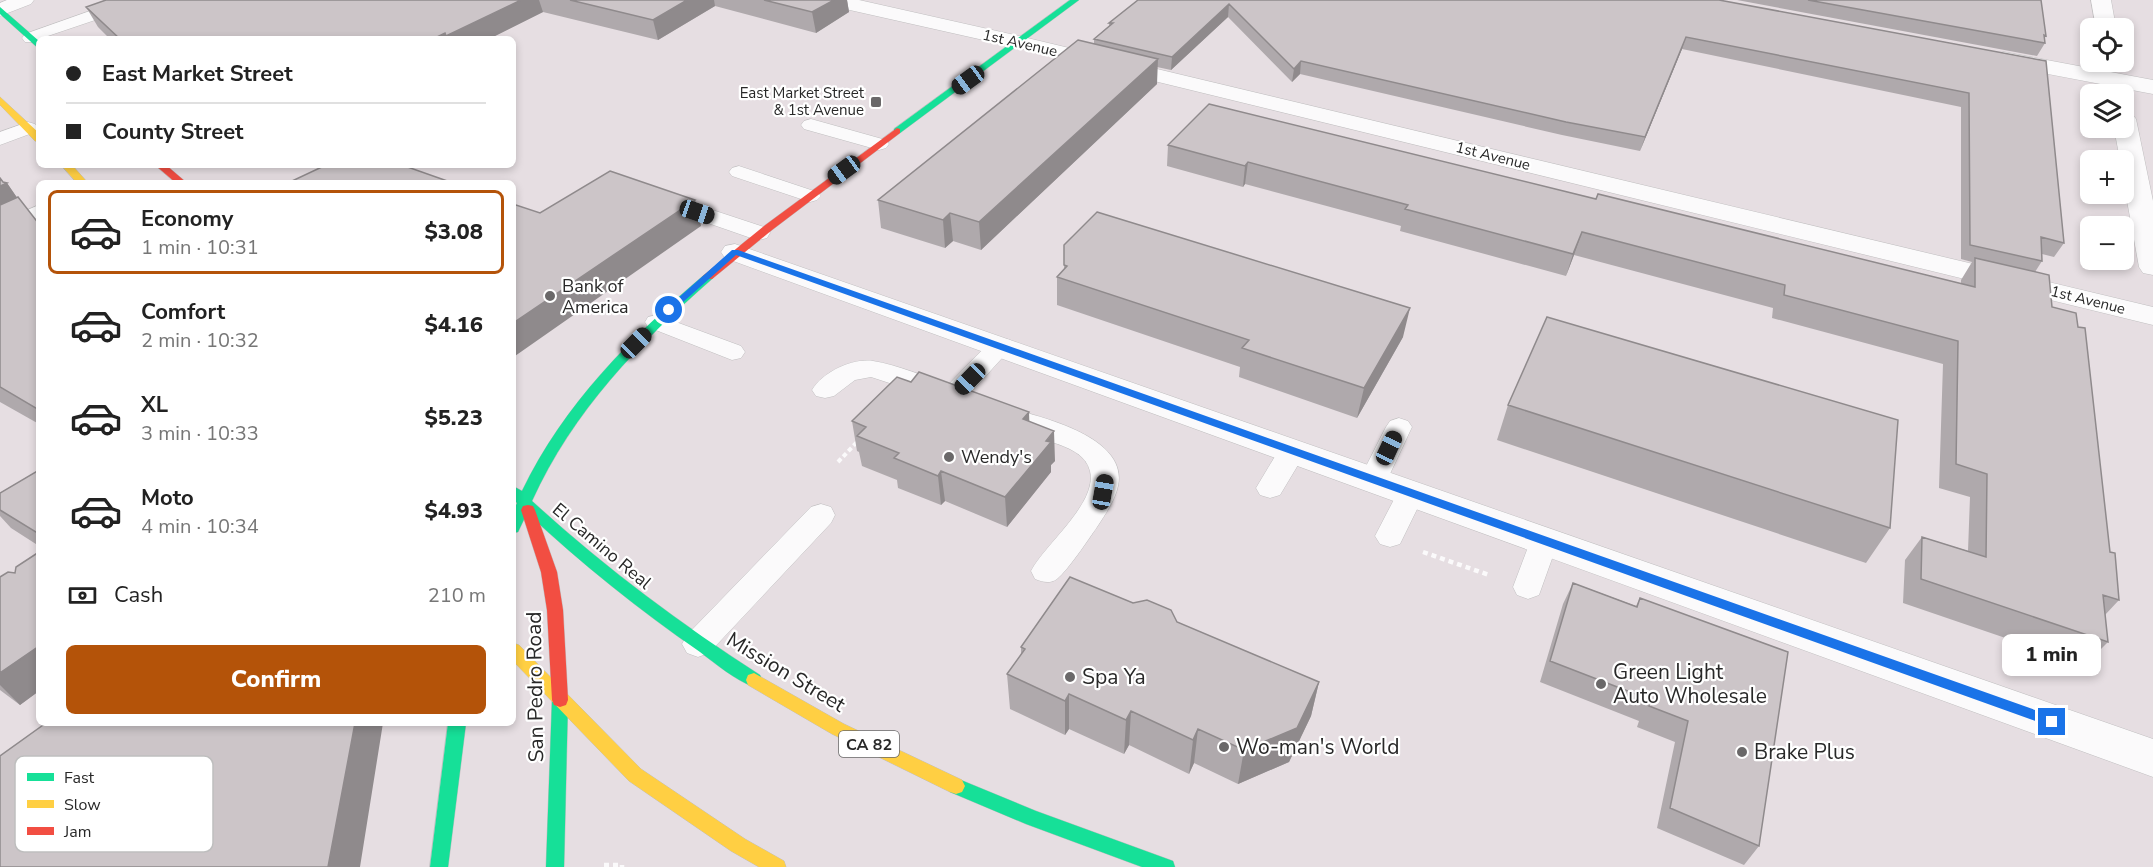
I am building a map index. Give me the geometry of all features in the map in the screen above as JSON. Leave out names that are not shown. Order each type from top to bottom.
[{"type":"main road","points":[[516,522],[545,460],[566,427],[611,370],[657,322],[747,242],[1075,0]]},
{"type":"main road","points":[[0,10],[35,42]]},
{"type":"main road","points":[[0,100],[33,133]]},
{"type":"main road","points":[[69,168],[80,180]]},
{"type":"main road","points":[[164,168],[178,180]]},
{"type":"main road","name":"CA 82","points":[[516,494],[525,503]]},
{"type":"main road","name":"El Camino Real","points":[[525,503],[571,546],[657,615]]},
{"type":"main road","name":"San Pedro Road","points":[[525,503],[551,581],[559,657],[555,867]]},
{"type":"main road","name":"Mission Street","points":[[657,615],[698,644],[800,707],[913,767],[1096,843],[1166,867]]},
{"type":"main road","points":[[516,653],[635,775],[712,828],[777,867]]},
{"type":"main road","points":[[439,867],[457,726]]},
{"type":"street","points":[[0,10],[24,0]]},
{"type":"street","name":"1st Avenue","points":[[832,0],[1019,42],[2153,316]]},
{"type":"street","points":[[2101,0],[2104,18]]},
{"type":"street","points":[[1987,56],[2153,87]]},
{"type":"street","points":[[2128,138],[2153,267]]},
{"type":"street","points":[[747,242],[1001,346],[1374,478],[1543,542],[2153,758]]},
{"type":"lane","points":[[48,36],[104,11]]},
{"type":"lane","points":[[811,125],[879,144]]},
{"type":"lane","points":[[0,139],[33,133]]},
{"type":"lane","points":[[739,172],[810,196]]},
{"type":"lane","points":[[647,195],[747,242]]},
{"type":"lane","points":[[0,230],[36,213]]},
{"type":"lane","points":[[657,322],[732,352]]},
{"type":"lane","points":[[975,403],[1001,346]]},
{"type":"lane","points":[[825,390],[845,374],[861,369],[872,369],[975,403],[1085,447],[1099,459],[1106,476],[1103,492],[1096,506],[1046,571]]},
{"type":"lane","points":[[1374,478],[1399,427]]},
{"type":"lane","points":[[1270,488],[1293,450]]},
{"type":"lane","points":[[1390,536],[1411,493]]},
{"type":"lane","points":[[698,644],[821,515]]},
{"type":"lane","points":[[1528,587],[1543,542]]},
{"type":"path","points":[[1419,550],[1498,579]]},
{"type":"path","points":[[594,866],[622,865],[622,867]]},
{"type":"building","points":[[106,0],[521,0],[446,36],[445,33],[439,36],[117,36],[86,7]]},
{"type":"building","points":[[570,0],[687,0],[653,20]]},
{"type":"building","points":[[764,0],[834,0],[812,12]]},
{"type":"building","points":[[1138,0],[1719,0],[2046,61],[2064,243],[2041,237],[2042,261],[1970,245],[1969,93],[1686,37],[1645,137],[1566,122],[1301,61],[1294,69],[1229,4],[1172,57],[1094,39],[1113,23],[1109,23]]},
{"type":"building","points":[[1808,0],[2041,0],[2045,43]]},
{"type":"building","points":[[1078,40],[1158,59],[979,222],[950,213],[943,220],[878,200]]},
{"type":"building","points":[[1209,104],[1596,199],[1598,194],[1975,287],[1975,258],[2049,275],[2052,307],[2076,313],[2078,327],[2085,328],[2110,552],[2115,553],[2119,600],[2103,595],[2108,642],[1921,579],[1922,537],[1986,557],[1987,474],[1956,464],[1958,341],[1784,295],[1785,285],[1582,232],[1573,254],[1405,209],[1408,205],[1248,162],[1245,166],[1168,145]]},
{"type":"building","points":[[320,168],[410,168],[444,180],[294,180]]},
{"type":"building","points":[[610,171],[695,200],[516,321],[516,205],[540,213]]},
{"type":"building","points":[[18,197],[36,220],[36,408],[0,387],[0,205]]},
{"type":"building","points":[[1097,212],[1410,308],[1364,388],[1242,348],[1249,340],[1057,277],[1067,266],[1064,265],[1064,245]]},
{"type":"building","points":[[1547,317],[1898,420],[1890,528],[1508,405]]},
{"type":"building","points":[[919,372],[1029,412],[1023,419],[1054,431],[1046,441],[1051,442],[1005,497],[941,471],[938,476],[894,458],[899,453],[857,436],[866,427],[852,421],[897,377],[911,382]]},
{"type":"building","points":[[36,472],[36,532],[0,510],[0,493]]},
{"type":"building","points":[[36,554],[36,648],[0,673],[0,577],[8,572],[15,573],[16,567]]},
{"type":"building","points":[[1070,577],[1133,603],[1147,600],[1171,610],[1177,622],[1319,682],[1297,728],[1244,750],[1198,729],[1193,740],[1131,711],[1126,720],[1069,694],[1065,701],[1007,674],[1025,649],[1021,647]]},
{"type":"building","points":[[1573,583],[1637,607],[1640,598],[1788,652],[1759,846],[1670,808],[1688,721],[1649,706],[1651,700],[1550,661]]},
{"type":"building","points":[[42,726],[354,726],[328,867],[0,867],[0,756]]},
{"type":"traffic: fast","points":[[897,131],[1075,0]]},
{"type":"traffic: fast","points":[[0,9],[36,43]]},
{"type":"traffic: fast","points":[[516,521],[550,452],[588,396],[646,333],[708,277]]},
{"type":"traffic: fast","points":[[516,494],[629,592],[754,680]]},
{"type":"traffic: fast","points":[[555,867],[560,700]]},
{"type":"traffic: fast","points":[[439,867],[457,726]]},
{"type":"traffic: fast","points":[[956,786],[1032,818],[1166,867]]},
{"type":"traffic: slow","points":[[0,100],[36,136]]},
{"type":"traffic: slow","points":[[69,168],[80,180]]},
{"type":"traffic: slow","points":[[516,653],[635,775],[738,845],[777,867]]},
{"type":"traffic: slow","points":[[754,680],[838,729],[956,786]]},
{"type":"traffic: jam","points":[[708,277],[768,228],[897,131]]},
{"type":"traffic: jam","points":[[164,168],[178,180]]},
{"type":"traffic: jam","points":[[528,510],[549,572],[555,610],[560,700]]},
{"type":"place","name":"East Market Street & 1st Avenue","points":[[876,102]]},
{"type":"place","name":"Bank of America","points":[[550,296]]},
{"type":"place","name":"Wendy's","points":[[949,457]]},
{"type":"place","name":"Spa Ya","points":[[1070,677]]},
{"type":"place","name":"Green Light Auto Wholesale","points":[[1601,684]]},
{"type":"place","name":"Wo-man's World","points":[[1224,747]]},
{"type":"place","name":"Brake Plus","points":[[1742,752]]},
{"type":"route","points":[[669,310],[735,252],[2052,722]]}]
